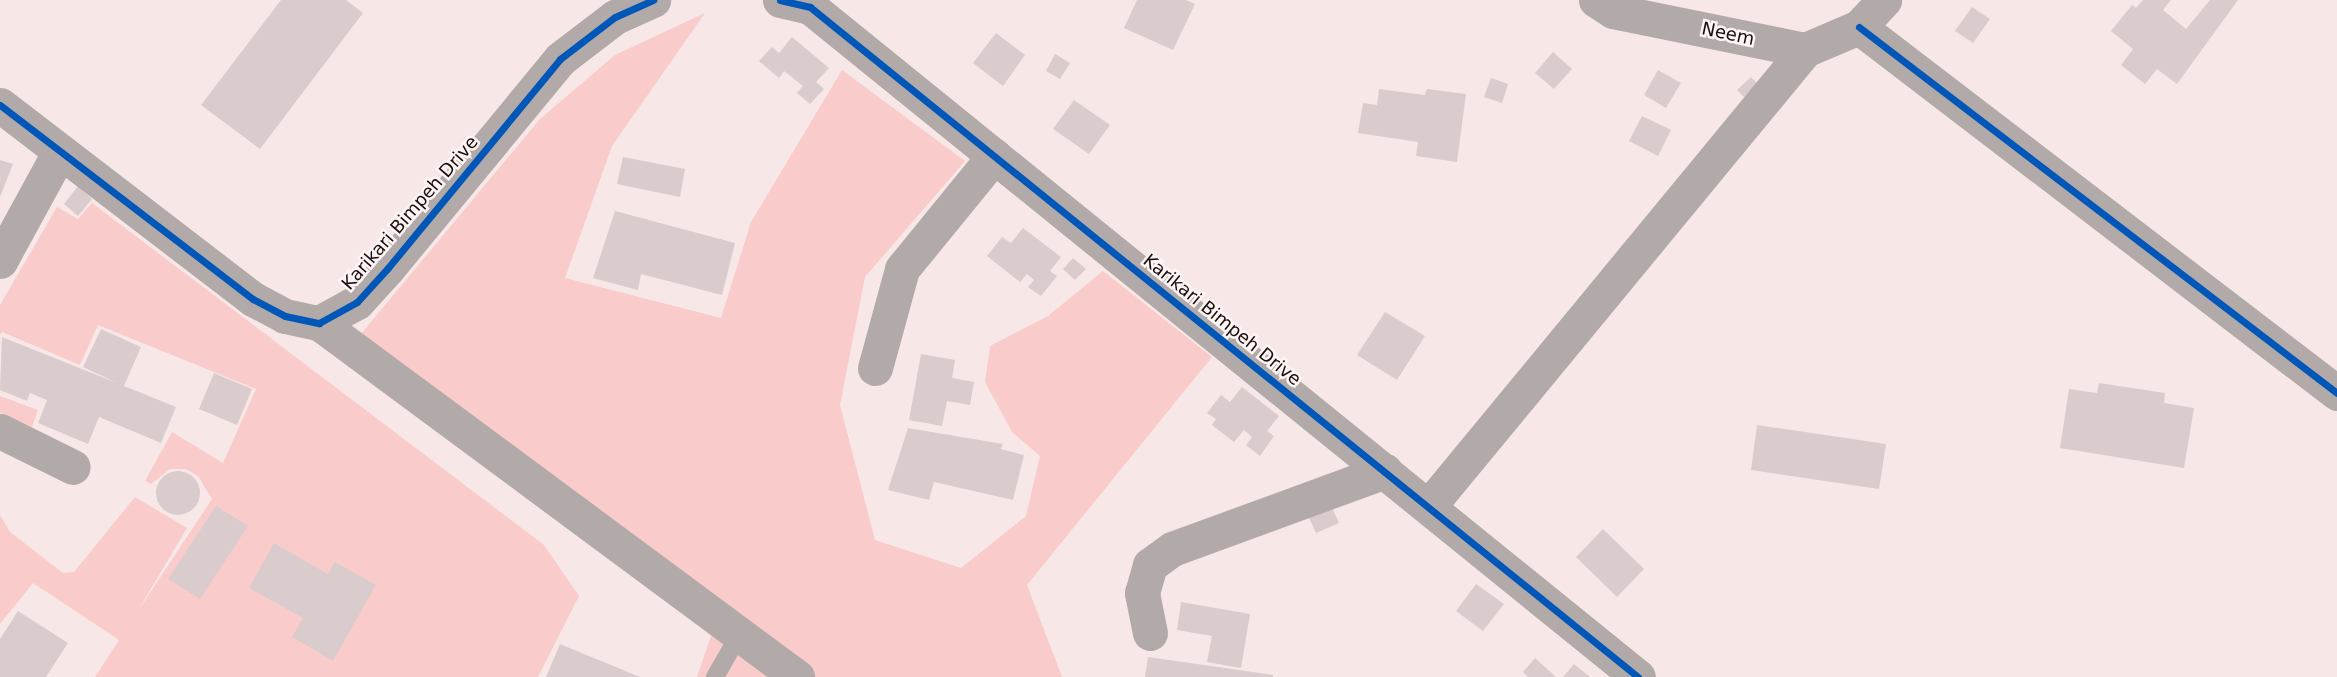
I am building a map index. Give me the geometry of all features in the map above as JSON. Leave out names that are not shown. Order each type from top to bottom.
[{"type":"street","name":"Karikari Bimpeh Drive","points":[[319,323],[357,302],[560,59],[615,17],[653,0]]},
{"type":"street","name":"Karikari Bimpeh Drive","points":[[780,0],[810,8],[1638,677]]},
{"type":"street","name":"Neem","points":[[1597,0],[1614,10],[1805,50]]},
{"type":"street","points":[[1429,506],[1805,50],[1859,26],[1885,0]]},
{"type":"street","points":[[1859,26],[2337,393]]},
{"type":"street","points":[[0,105],[253,299],[285,316],[319,323],[738,637],[797,677]]},
{"type":"street","points":[[0,261],[60,151]]},
{"type":"street","points":[[875,368],[902,269],[994,156]]},
{"type":"street","points":[[0,431],[73,467]]},
{"type":"street","points":[[1150,633],[1142,593],[1150,565],[1172,549],[1385,471]]},
{"type":"lane","points":[[715,677],[738,637]]},
{"type":"shaded area","points":[[705,13],[612,146],[565,278],[721,318],[751,222],[842,70],[965,161],[865,277],[840,405],[875,540],[961,568],[1026,516],[1040,456],[1012,432],[985,382],[990,346],[1048,316],[1103,271],[1212,357],[1027,585],[1062,677],[697,677],[720,609],[360,335],[540,119],[615,55]]},
{"type":"shaded area","points":[[92,203],[544,545],[579,596],[538,677],[95,677],[119,640],[33,583],[0,624],[0,515],[10,532],[63,573],[74,572],[135,497],[187,528],[136,614],[212,499],[198,476],[186,469],[170,469],[151,484],[145,481],[172,432],[223,463],[256,389],[98,325],[80,365],[2,332],[0,335],[0,305],[57,207],[78,219]]},
{"type":"shaded area","points":[[0,396],[38,410],[32,427],[0,413]]},
{"type":"building","points":[[281,0],[346,0],[363,13],[260,149],[201,105]]},
{"type":"building","points":[[1137,0],[1186,0],[1195,4],[1173,50],[1124,28]]},
{"type":"building","points":[[2143,0],[2171,0],[2163,10],[2186,29],[2210,0],[2238,0],[2177,84],[2157,69],[2145,84],[2121,65],[2133,49],[2111,31],[2132,5],[2136,8]]},
{"type":"building","points":[[1972,7],[1990,19],[1973,43],[1955,31]]},
{"type":"building","points":[[996,33],[1025,55],[1003,86],[973,63]]},
{"type":"building","points":[[792,37],[829,68],[816,82],[824,89],[810,104],[797,93],[803,86],[784,71],[779,78],[759,61],[772,47],[779,53]]},
{"type":"building","points":[[1553,52],[1572,69],[1554,89],[1535,73]]},
{"type":"building","points":[[1055,54],[1070,63],[1060,79],[1046,71]]},
{"type":"building","points":[[1658,70],[1681,83],[1666,108],[1644,95]]},
{"type":"building","points":[[1751,77],[1764,90],[1750,103],[1737,90]]},
{"type":"building","points":[[1491,78],[1508,84],[1502,103],[1484,97]]},
{"type":"building","points":[[1379,89],[1425,95],[1427,89],[1466,94],[1457,162],[1416,156],[1418,142],[1358,133],[1363,103],[1377,105]]},
{"type":"building","points":[[1074,100],[1110,125],[1089,154],[1053,129]]},
{"type":"building","points":[[1642,116],[1671,130],[1658,156],[1629,141]]},
{"type":"building","points":[[623,157],[685,169],[680,197],[617,184]]},
{"type":"building","points":[[0,160],[13,164],[0,197]]},
{"type":"building","points":[[78,186],[92,199],[78,216],[64,204]]},
{"type":"building","points":[[615,211],[735,243],[722,295],[641,274],[638,290],[593,278]]},
{"type":"building","points":[[1023,228],[1061,257],[1050,271],[1057,276],[1041,296],[1028,287],[1034,280],[1027,274],[1020,282],[987,256],[1002,237],[1011,243]]},
{"type":"building","points":[[1073,258],[1086,269],[1075,280],[1063,269]]},
{"type":"building","points":[[1385,312],[1425,336],[1397,380],[1357,355]]},
{"type":"building","points":[[101,329],[141,347],[124,386],[176,407],[161,443],[99,417],[88,444],[38,423],[47,400],[30,393],[27,401],[0,390],[2,337],[117,383],[83,367]]},
{"type":"building","points":[[921,354],[955,360],[952,378],[974,382],[970,405],[947,401],[942,426],[909,420]]},
{"type":"building","points":[[214,373],[252,389],[237,425],[199,409]]},
{"type":"building","points":[[2099,383],[2165,393],[2164,403],[2194,408],[2184,468],[2060,448],[2069,389],[2097,393]]},
{"type":"building","points":[[1242,387],[1279,416],[1267,431],[1274,436],[1260,456],[1246,445],[1252,437],[1244,430],[1234,442],[1212,425],[1216,419],[1207,413],[1221,395],[1230,402]]},
{"type":"building","points":[[1757,425],[1886,444],[1879,489],[1751,470]]},
{"type":"building","points":[[908,428],[1003,444],[1001,449],[1024,455],[1013,500],[934,482],[929,500],[888,490]]},
{"type":"building","points":[[178,471],[193,478],[200,493],[193,508],[178,515],[163,508],[156,493],[163,478]]},
{"type":"building","points":[[1328,499],[1339,523],[1316,533],[1305,509]]},
{"type":"building","points":[[216,506],[248,526],[200,599],[168,579]]},
{"type":"building","points":[[1603,529],[1644,569],[1617,597],[1576,557]]},
{"type":"building","points":[[274,543],[328,574],[335,562],[376,585],[333,661],[292,637],[303,618],[249,588]]},
{"type":"building","points":[[1476,584],[1504,604],[1483,631],[1456,611]]},
{"type":"building","points":[[1181,602],[1250,614],[1241,668],[1207,662],[1212,636],[1177,630]]},
{"type":"building","points":[[18,611],[68,643],[46,677],[0,677],[0,639]]},
{"type":"building","points":[[560,644],[640,677],[546,677]]},
{"type":"building","points":[[1148,657],[1273,675],[1273,677],[1145,677]]},
{"type":"building","points":[[1535,658],[1556,677],[1528,677],[1523,672]]},
{"type":"building","points":[[1574,664],[1590,677],[1563,677]]},
{"type":"cycle path","points":[[0,105],[253,299],[285,316],[319,323],[357,302],[560,59],[615,17],[653,0]]},
{"type":"cycle path","points":[[780,0],[810,7],[1638,677]]},
{"type":"cycle path","points":[[1859,27],[2337,393]]}]
